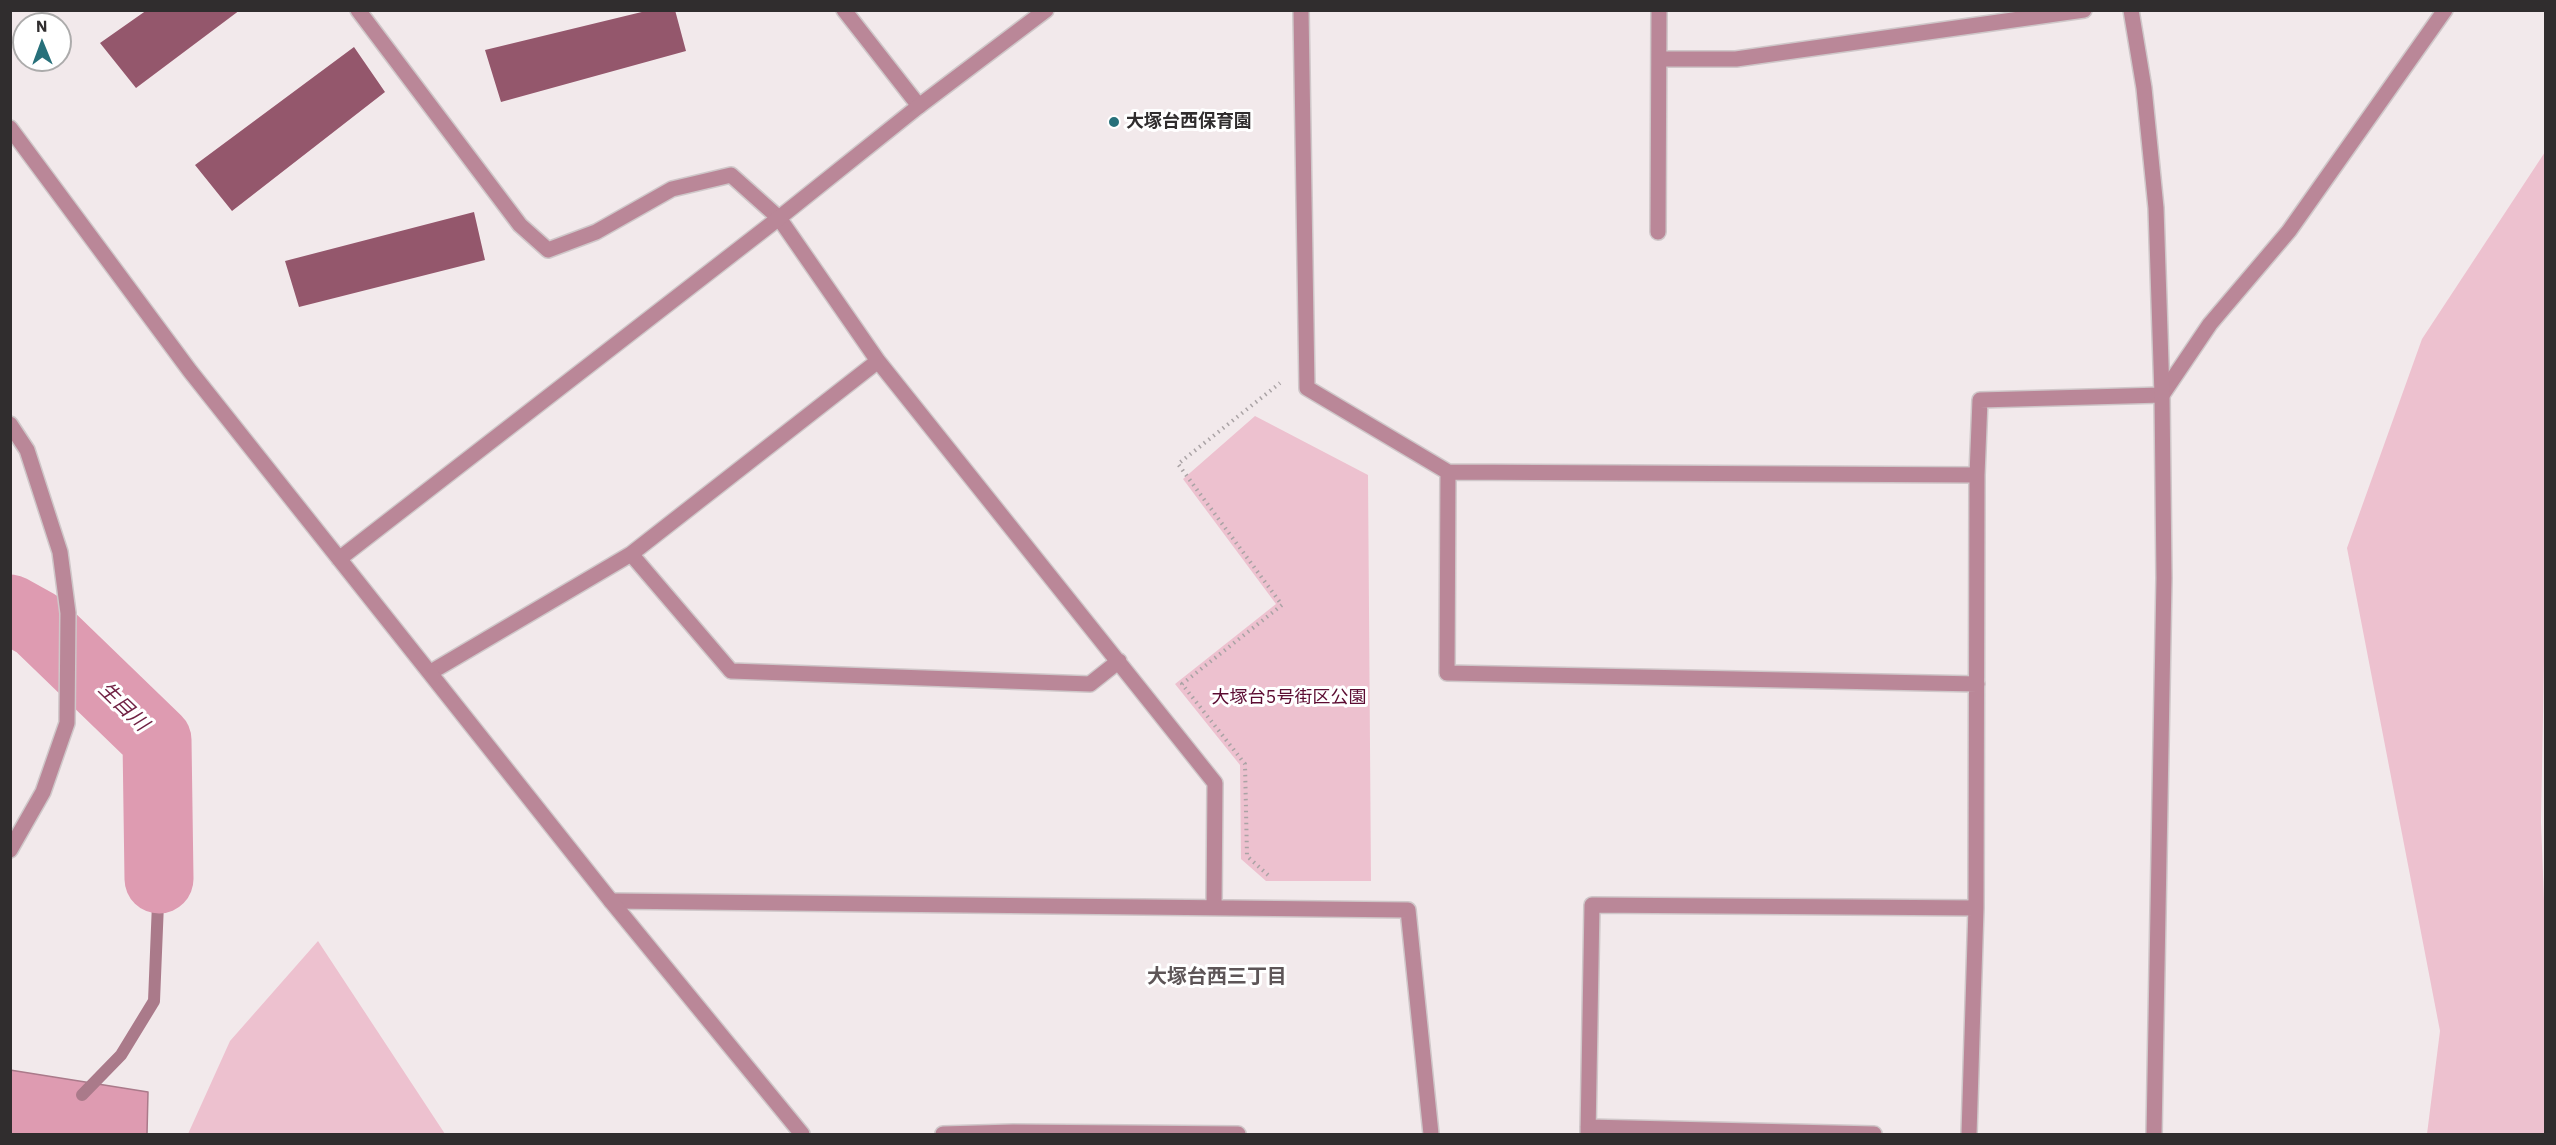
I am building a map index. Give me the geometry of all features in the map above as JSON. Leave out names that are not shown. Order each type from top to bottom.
[{"type":"street","points":[[358,10],[520,225],[548,250],[596,232],[672,189],[731,175],[780,218],[878,361],[1215,783],[1214,906]]},
{"type":"street","points":[[844,10],[919,106]]},
{"type":"street","points":[[339,559],[780,218],[919,106],[1046,10]]},
{"type":"street","points":[[1301,10],[1307,388],[1448,472],[1977,475]]},
{"type":"street","points":[[1658,232],[1659,10]]},
{"type":"street","points":[[1660,59],[1736,59],[2084,10]]},
{"type":"street","points":[[2131,10],[2144,88],[2156,208],[2162,395],[2163,578],[2154,1134]]},
{"type":"street","points":[[2162,395],[2210,324],[2289,231],[2445,10]]},
{"type":"street","points":[[10,128],[190,371],[611,901],[802,1134]]},
{"type":"street","points":[[430,672],[631,554],[878,361]]},
{"type":"street","points":[[1969,1134],[1976,908],[1977,475],[1980,400],[2162,395]]},
{"type":"street","points":[[10,424],[27,450],[60,552],[68,613],[67,723],[43,792],[10,850]]},
{"type":"street","points":[[1448,472],[1447,673],[1977,684]]},
{"type":"street","points":[[631,554],[731,671],[1090,684],[1119,661]]},
{"type":"street","points":[[611,901],[1214,906],[1408,910],[1431,1134]]},
{"type":"street","points":[[1874,1134],[1588,1131],[1592,905],[1976,908]]},
{"type":"street","points":[[943,1134],[1238,1134]]},
{"type":"path","points":[[1268,875],[1247,856],[1245,764],[1182,684],[1282,605],[1179,464],[1306,361]]},
{"type":"green space","points":[[2545,152],[2546,554],[2541,822],[2546,952],[2545,1134],[2427,1134],[2440,1031],[2347,548],[2422,339]]},
{"type":"green space","name":"大塚台5号街区公園","points":[[1255,416],[1368,475],[1371,881],[1266,881],[1241,859],[1240,765],[1175,684],[1276,604],[1183,479]]},
{"type":"green space","points":[[318,941],[445,1134],[188,1134],[230,1041]]},
{"type":"shaded area","points":[[10,1070],[148,1092],[147,1134],[11,1134]]},
{"type":"building","points":[[147,10],[240,10],[136,88],[100,43]]},
{"type":"building","points":[[650,10],[675,10],[686,51],[501,102],[485,50]]},
{"type":"building","points":[[354,47],[385,92],[232,211],[195,165]]},
{"type":"building","points":[[474,212],[485,260],[299,307],[285,261]]},
{"type":"waterway","name":"生目川","points":[[10,609],[37,624],[157,740],[159,879]]},
{"type":"waterway","points":[[82,1095],[121,1055],[154,1001],[159,879]]},
{"type":"place","name":"大塚台西保育園","points":[[1114,122]]},
{"type":"district","name":"大塚台西三丁目","points":[[1217,977]]}]
